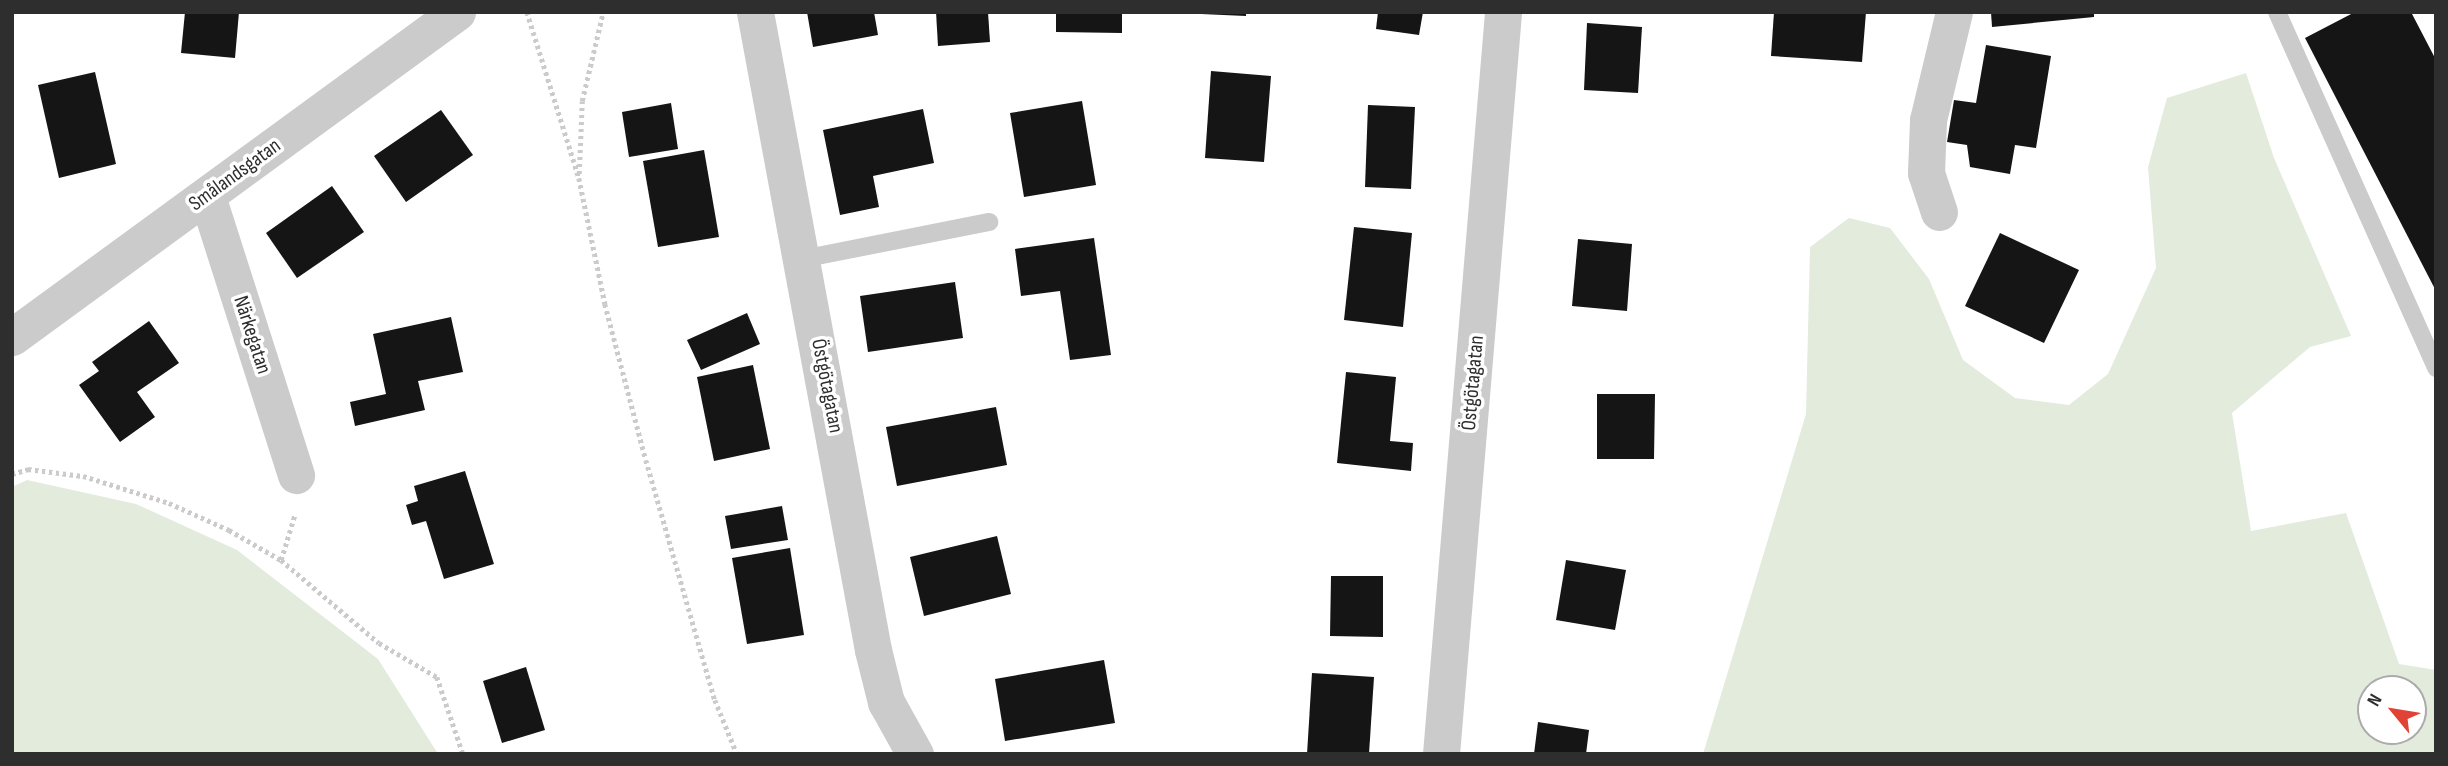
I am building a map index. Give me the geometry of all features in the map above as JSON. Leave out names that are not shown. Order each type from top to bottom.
[{"type":"street","name":"Smålandsgatan","points":[[12,337],[457,12]]},
{"type":"street","name":"Östgötagatan","points":[[755,12],[873,650],[886,702],[915,754]]},
{"type":"street","name":"Östgötagatan","points":[[1441,754],[1503,12]]},
{"type":"street","points":[[1939,212],[1926,173],[1927,120],[1954,12]]},
{"type":"street","name":"Närkegatan","points":[[207,196],[296,475]]},
{"type":"lane","points":[[2277,12],[2436,369]]},
{"type":"lane","points":[[802,259],[989,222]]},
{"type":"path","points":[[527,12],[579,178],[605,304],[646,460],[715,699],[737,754]]},
{"type":"path","points":[[579,178],[582,101],[603,12]]},
{"type":"path","points":[[12,474],[28,469],[83,476],[157,499],[229,530],[281,560],[379,643],[437,677],[463,754]]},
{"type":"path","points":[[281,560],[295,519],[296,475]]},
{"type":"green space","points":[[2246,73],[2274,158],[2351,336],[2310,347],[2232,413],[2251,531],[2346,513],[2399,664],[2436,670],[2436,754],[1703,754],[1806,414],[1810,247],[1849,218],[1890,228],[1929,279],[1963,360],[2015,398],[2069,405],[2108,374],[2156,268],[2148,167],[2167,98]]},
{"type":"green space","points":[[27,480],[136,504],[237,550],[378,659],[438,754],[12,754],[12,487]]},
{"type":"building","points":[[185,12],[239,12],[235,58],[181,53]]},
{"type":"building","points":[[807,12],[874,12],[878,35],[813,47]]},
{"type":"building","points":[[936,12],[988,12],[990,42],[938,46]]},
{"type":"building","points":[[1056,12],[1122,12],[1122,33],[1056,32]]},
{"type":"building","points":[[1246,12],[1246,16],[1201,14]]},
{"type":"building","points":[[1378,12],[1423,12],[1419,35],[1376,29]]},
{"type":"building","points":[[1774,12],[1866,12],[1862,62],[1771,56]]},
{"type":"building","points":[[1991,12],[2094,12],[2094,17],[1992,27]]},
{"type":"building","points":[[2355,12],[2411,12],[2436,60],[2436,291],[2305,38]]},
{"type":"building","points":[[1587,23],[1642,27],[1638,93],[1584,90]]},
{"type":"building","points":[[1986,45],[2051,56],[2036,148],[2015,145],[2010,174],[1970,167],[1967,145],[1947,142],[1954,100],[1976,103]]},
{"type":"building","points":[[1211,71],[1271,76],[1264,162],[1205,158]]},
{"type":"building","points":[[95,72],[116,164],[59,178],[38,85]]},
{"type":"building","points":[[1082,101],[1096,185],[1024,197],[1010,113]]},
{"type":"building","points":[[671,103],[678,149],[629,157],[622,112]]},
{"type":"building","points":[[1368,105],[1415,107],[1411,189],[1365,187]]},
{"type":"building","points":[[923,109],[934,163],[873,176],[879,207],[840,215],[823,130]]},
{"type":"building","points":[[441,110],[473,155],[406,202],[374,156]]},
{"type":"building","points":[[704,150],[719,237],[658,247],[643,161]]},
{"type":"building","points":[[332,186],[364,232],[297,278],[266,233]]},
{"type":"building","points":[[1354,227],[1412,233],[1403,327],[1344,320]]},
{"type":"building","points":[[2000,233],[2079,270],[2044,343],[1965,306]]},
{"type":"building","points":[[1094,238],[1111,355],[1070,360],[1060,291],[1021,296],[1015,249]]},
{"type":"building","points":[[1578,239],[1632,244],[1627,311],[1572,306]]},
{"type":"building","points":[[955,282],[963,338],[868,352],[860,296]]},
{"type":"building","points":[[747,313],[760,344],[701,370],[687,340]]},
{"type":"building","points":[[451,317],[463,372],[418,381],[425,410],[355,426],[350,402],[386,394],[373,334]]},
{"type":"building","points":[[149,321],[179,363],[137,392],[155,417],[120,442],[79,385],[99,371],[92,362]]},
{"type":"building","points":[[753,365],[770,449],[714,461],[697,377]]},
{"type":"building","points":[[1346,372],[1396,377],[1390,441],[1413,443],[1411,471],[1337,463]]},
{"type":"building","points":[[1597,394],[1655,394],[1654,459],[1597,459]]},
{"type":"building","points":[[996,407],[1007,465],[897,486],[886,427]]},
{"type":"building","points":[[465,471],[494,564],[444,579],[426,521],[412,525],[406,505],[418,501],[414,486]]},
{"type":"building","points":[[782,506],[788,540],[731,549],[725,516]]},
{"type":"building","points":[[997,536],[1011,594],[924,616],[910,557]]},
{"type":"building","points":[[790,548],[804,635],[747,644],[732,558]]},
{"type":"building","points":[[1566,560],[1626,570],[1615,630],[1556,620]]},
{"type":"building","points":[[1331,576],[1383,576],[1383,637],[1330,636]]},
{"type":"building","points":[[1104,660],[1115,723],[1005,741],[995,679]]},
{"type":"building","points":[[526,667],[545,730],[502,743],[483,681]]},
{"type":"building","points":[[1312,673],[1374,677],[1369,754],[1307,754]]},
{"type":"building","points":[[1538,722],[1589,730],[1586,754],[1534,754]]}]
